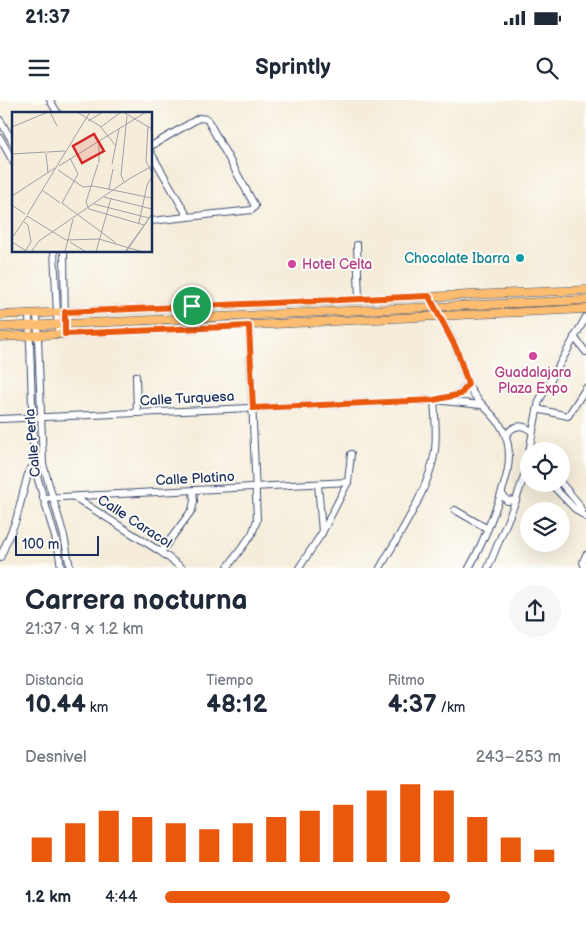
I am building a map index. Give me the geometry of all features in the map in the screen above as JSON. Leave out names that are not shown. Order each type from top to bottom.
[{"type":"main road","points":[[0,315],[586,290]]},
{"type":"main road","points":[[0,326],[586,300]]},
{"type":"main road","points":[[0,337],[586,310]]},
{"type":"main road","points":[[98,333],[117,321]]},
{"type":"street","points":[[50,100],[57,112]]},
{"type":"street","points":[[152,145],[199,118],[204,118],[209,121],[254,204],[252,210],[152,221]]},
{"type":"street","points":[[0,120],[12,141]]},
{"type":"street","points":[[0,138],[12,159]]},
{"type":"street","points":[[152,155],[188,217]]},
{"type":"street","points":[[357,245],[359,300]]},
{"type":"street","points":[[54,252],[61,312]]},
{"type":"street","points":[[62,335],[61,312],[64,252]]},
{"type":"street","points":[[429,296],[457,350],[468,384],[481,405],[497,419],[506,436],[509,452],[508,469],[502,494],[477,555],[469,568]]},
{"type":"street","name":"Calle Perla","points":[[33,314],[33,325],[38,336],[44,464],[64,536],[70,568]]},
{"type":"street","points":[[531,442],[537,409],[543,392],[586,317]]},
{"type":"street","points":[[33,325],[29,336],[34,466],[58,547],[61,568]]},
{"type":"street","points":[[227,568],[252,534],[257,520],[249,326]]},
{"type":"street","points":[[574,337],[586,352]]},
{"type":"street","points":[[136,376],[136,413]]},
{"type":"street","name":"Calle Turquesa","points":[[434,400],[461,394],[468,384]]},
{"type":"street","points":[[537,409],[568,416],[586,388]]},
{"type":"street","points":[[380,568],[413,511],[433,461],[436,443],[434,400]]},
{"type":"street","name":"Calle Turquesa","points":[[0,419],[434,400],[481,405]]},
{"type":"street","points":[[506,436],[518,426],[526,427],[532,432]]},
{"type":"street","points":[[299,568],[322,533],[348,482],[351,454]]},
{"type":"street","points":[[0,558],[16,520],[29,470],[34,466],[44,464]]},
{"type":"street","name":"Calle Platino","points":[[43,498],[348,482]]},
{"type":"street","points":[[318,484],[322,533]]},
{"type":"street","points":[[488,568],[520,489]]},
{"type":"street","points":[[161,552],[192,510],[194,501],[193,491]]},
{"type":"street","points":[[559,492],[574,508],[584,514]]},
{"type":"street","points":[[568,492],[578,503],[584,514]]},
{"type":"street","points":[[502,494],[507,501],[516,500]]},
{"type":"street","name":"Calle Caracol","points":[[73,497],[161,552],[182,568]]},
{"type":"street","points":[[455,510],[488,528]]},
{"type":"street","points":[[585,568],[583,562],[586,555]]},
{"type":"place","name":"Chocolate Ibarra","points":[[520,258]]},
{"type":"place","name":"Hotel Celta","points":[[292,264]]},
{"type":"place","name":"Guadalajara Plaza Expo","points":[[533,356]]},
{"type":"route","points":[[429,296],[457,350],[468,384],[461,394],[434,400],[253,408],[249,326],[65,334],[65,312],[192,306],[429,296]]}]
